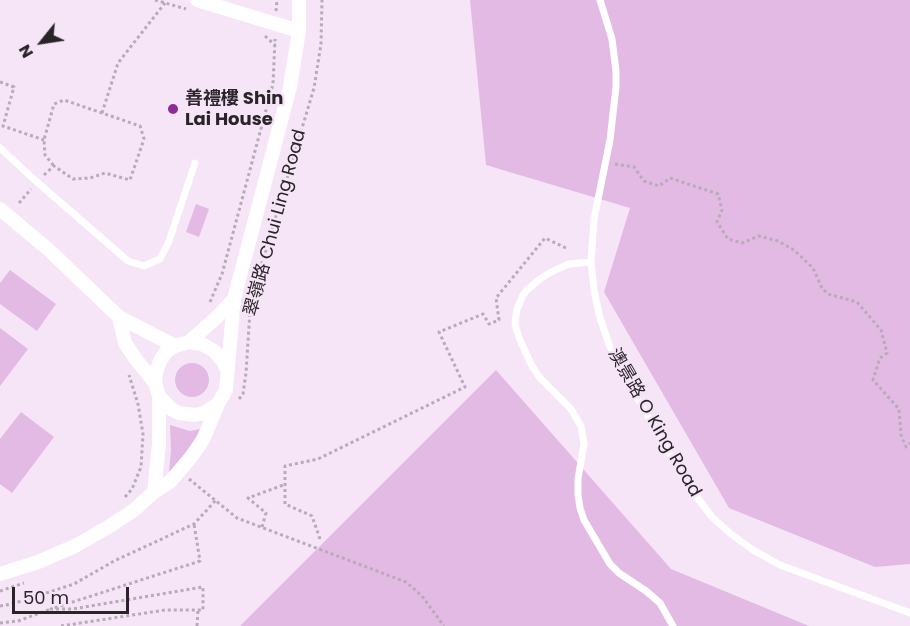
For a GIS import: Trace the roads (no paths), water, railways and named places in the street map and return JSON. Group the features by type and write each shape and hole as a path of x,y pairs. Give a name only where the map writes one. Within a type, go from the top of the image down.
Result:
{"street":[{"path":"197,0 299,32"},
{"name":"翠嶺路 Chui Ling Road","path":"1,572 38,562 75,546 110,526 171,481 203,440 226,390 234,299 290,87 299,32 299,0"},
{"path":"0,209 49,250 119,317 175,346 166,352 156,372 159,444 154,492"},
{"name":"翠嶺路 Chui Ling Road","path":"175,346 189,342 234,299"},
{"path":"119,317 125,344 171,409 187,415 195,415 204,413 218,404"},
{"path":"189,342 202,344 214,351 223,361 227,374"}],"lane":[{"name":"澳景路 O King Road","path":"600,0 612,39 616,71 614,114 594,219 591,262 600,318 618,364 690,490 712,517 731,534 780,565 910,613"},
{"path":"0,148 128,261 144,266 159,259 169,241 195,163"},
{"path":"591,262 569,264 551,272 528,289 517,309 515,323 517,334 540,378 571,409 581,426 584,444 578,479 578,495 584,520 610,564 660,603 673,626"}],"place":[{"name":"善禮樓 Shin Lai House","path":"173,109"}]}
